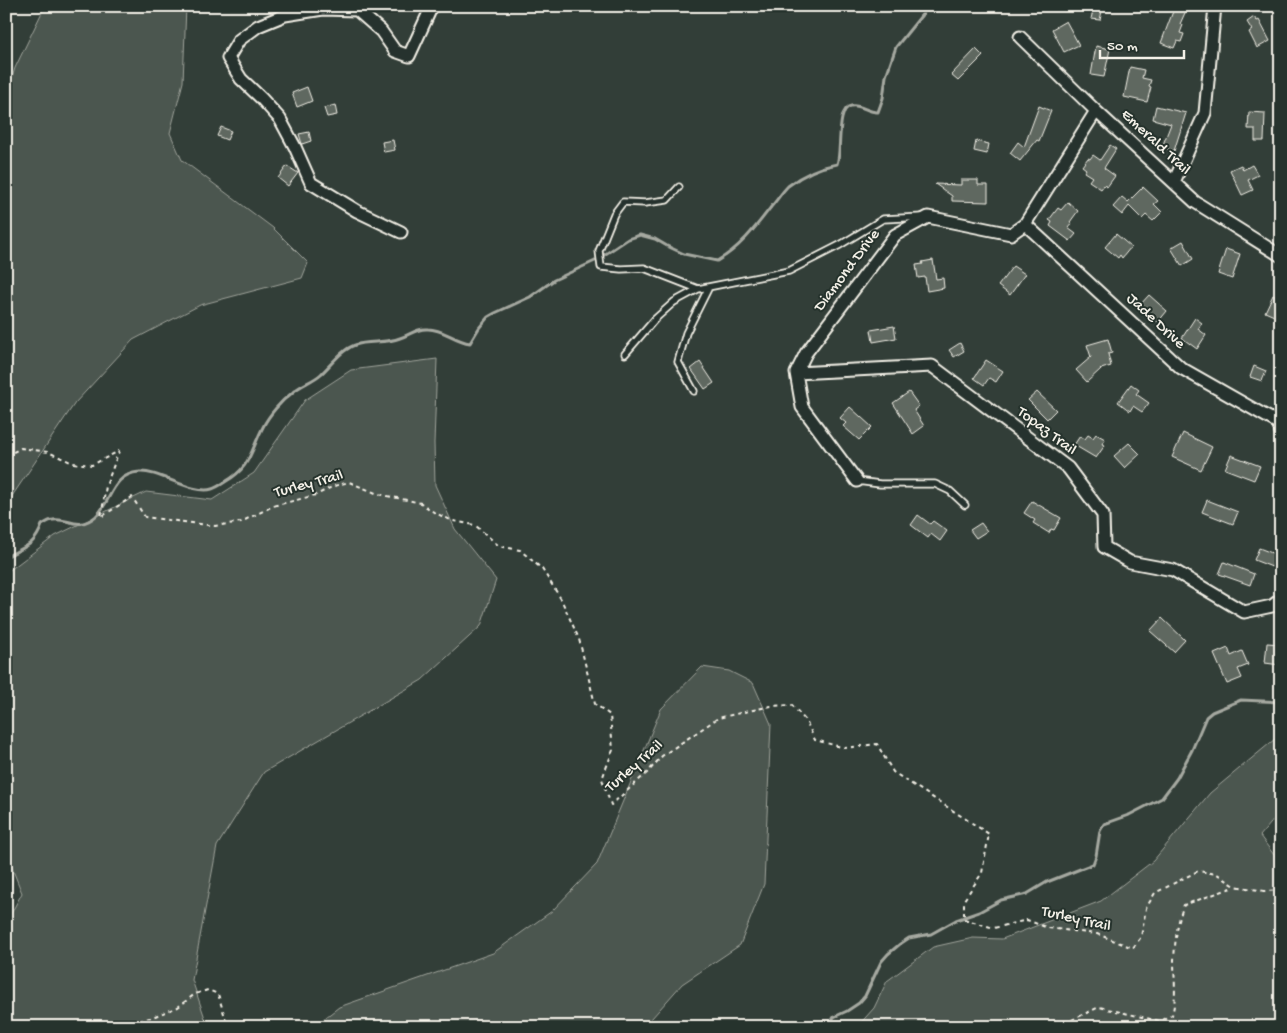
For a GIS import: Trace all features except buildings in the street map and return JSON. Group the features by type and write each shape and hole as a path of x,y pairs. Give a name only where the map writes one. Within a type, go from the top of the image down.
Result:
{"street":[{"path":"401,232 357,211 310,183 295,146 280,119 241,80 228,58 238,40 258,26 285,15 322,9 357,10 382,31 395,51 408,56 432,6"},
{"path":"1174,182 1206,113 1215,6"},
{"name":"Emerald Trail","path":"1020,37 1096,112 1195,202 1281,256"},
{"path":"928,217 1011,234 1025,224 1096,112"},
{"name":"Diamond Drive","path":"796,373 806,353 895,235 928,217"},
{"name":"Jade Drive","path":"1025,224 1181,368 1280,423"},
{"name":"Topaz Trail","path":"796,373 932,366 1068,468 1103,515 1104,547 1130,562 1173,570 1244,612 1272,606 1281,599"},
{"path":"796,373 802,407 857,481"}],"lane":[{"path":"679,187 667,200 645,203 623,202 614,214 599,251 601,267 621,269 644,268 698,289"},
{"path":"625,354 674,302 698,289 789,271 840,245 883,219 928,217"},
{"path":"694,391 678,362 686,333 709,287"},
{"path":"857,481 880,484 935,484 950,491 965,505"}],"path":[{"name":"Turley Trail","path":"6,456 21,448 48,452 73,463 92,465 119,452 106,486 101,517 132,497 145,517 215,526 241,522 273,506 316,496 334,486 349,482 378,494 421,503 435,513 452,521 475,525 499,546 520,550 542,569 561,599 579,639 595,704 610,715 613,750 602,779 612,805 648,772 662,756 718,718 772,706 792,705 806,721 815,740 844,748 877,744 893,772 989,834 982,873 964,900 964,919 994,928 1027,920 1048,928 1097,934 1133,948 1141,937 1146,908 1155,893 1198,871 1217,874 1235,886 1264,891 1281,890"},
{"path":"1057,1027 1099,1008 1159,1021 1172,1016 1175,1002 1174,957 1178,918 1184,905 1235,886"},
{"path":"116,1027 171,1010 195,994 208,990 218,994 228,1027"}],"shaded area":[{"path":"45,6 186,6 183,82 170,133 182,160 273,228 308,263 302,278 200,305 133,340 75,403 6,505 6,97 15,68"},
{"path":"437,359 434,443 435,485 455,529 496,580 481,626 422,680 264,772 217,846 192,980 208,1027 6,1027 6,923 22,893 6,853 6,573 55,536 146,492 212,500 254,473 305,400 351,370"},
{"path":"702,667 729,671 753,683 771,724 764,884 740,945 682,984 644,1027 313,1027 339,1007 493,953 552,911 597,864 661,709"},
{"path":"1281,734 1281,811 1260,836 1274,855 1281,857 1281,1027 857,1027 874,1008 887,981 933,947 973,938 1002,939 1101,901 1153,861 1210,793"}],"waterway":[{"path":"6,557 32,542 42,525 49,521 58,520 78,524 90,521 101,510 118,483 130,474 147,472 195,489 212,489 221,485 245,465 266,422 280,404 295,390 317,377 350,347 365,343 394,340 424,329 439,331 470,343 488,317 530,297 554,280 595,261 628,239 640,235 655,239 684,254 717,261 747,237 788,186 811,172 837,164 843,114 851,106 878,112 883,98 886,76 896,47 929,6"},
{"path":"828,1027 834,1017 859,1003 865,996 881,962 888,954 909,938 931,934 956,920 979,912 1001,900 1027,894 1047,882 1093,864 1100,831 1104,824 1129,815 1162,798 1177,778 1192,750 1206,717 1212,712 1241,700 1281,702"},
{"path":"6,856 11,878 10,890 6,901"}]}
